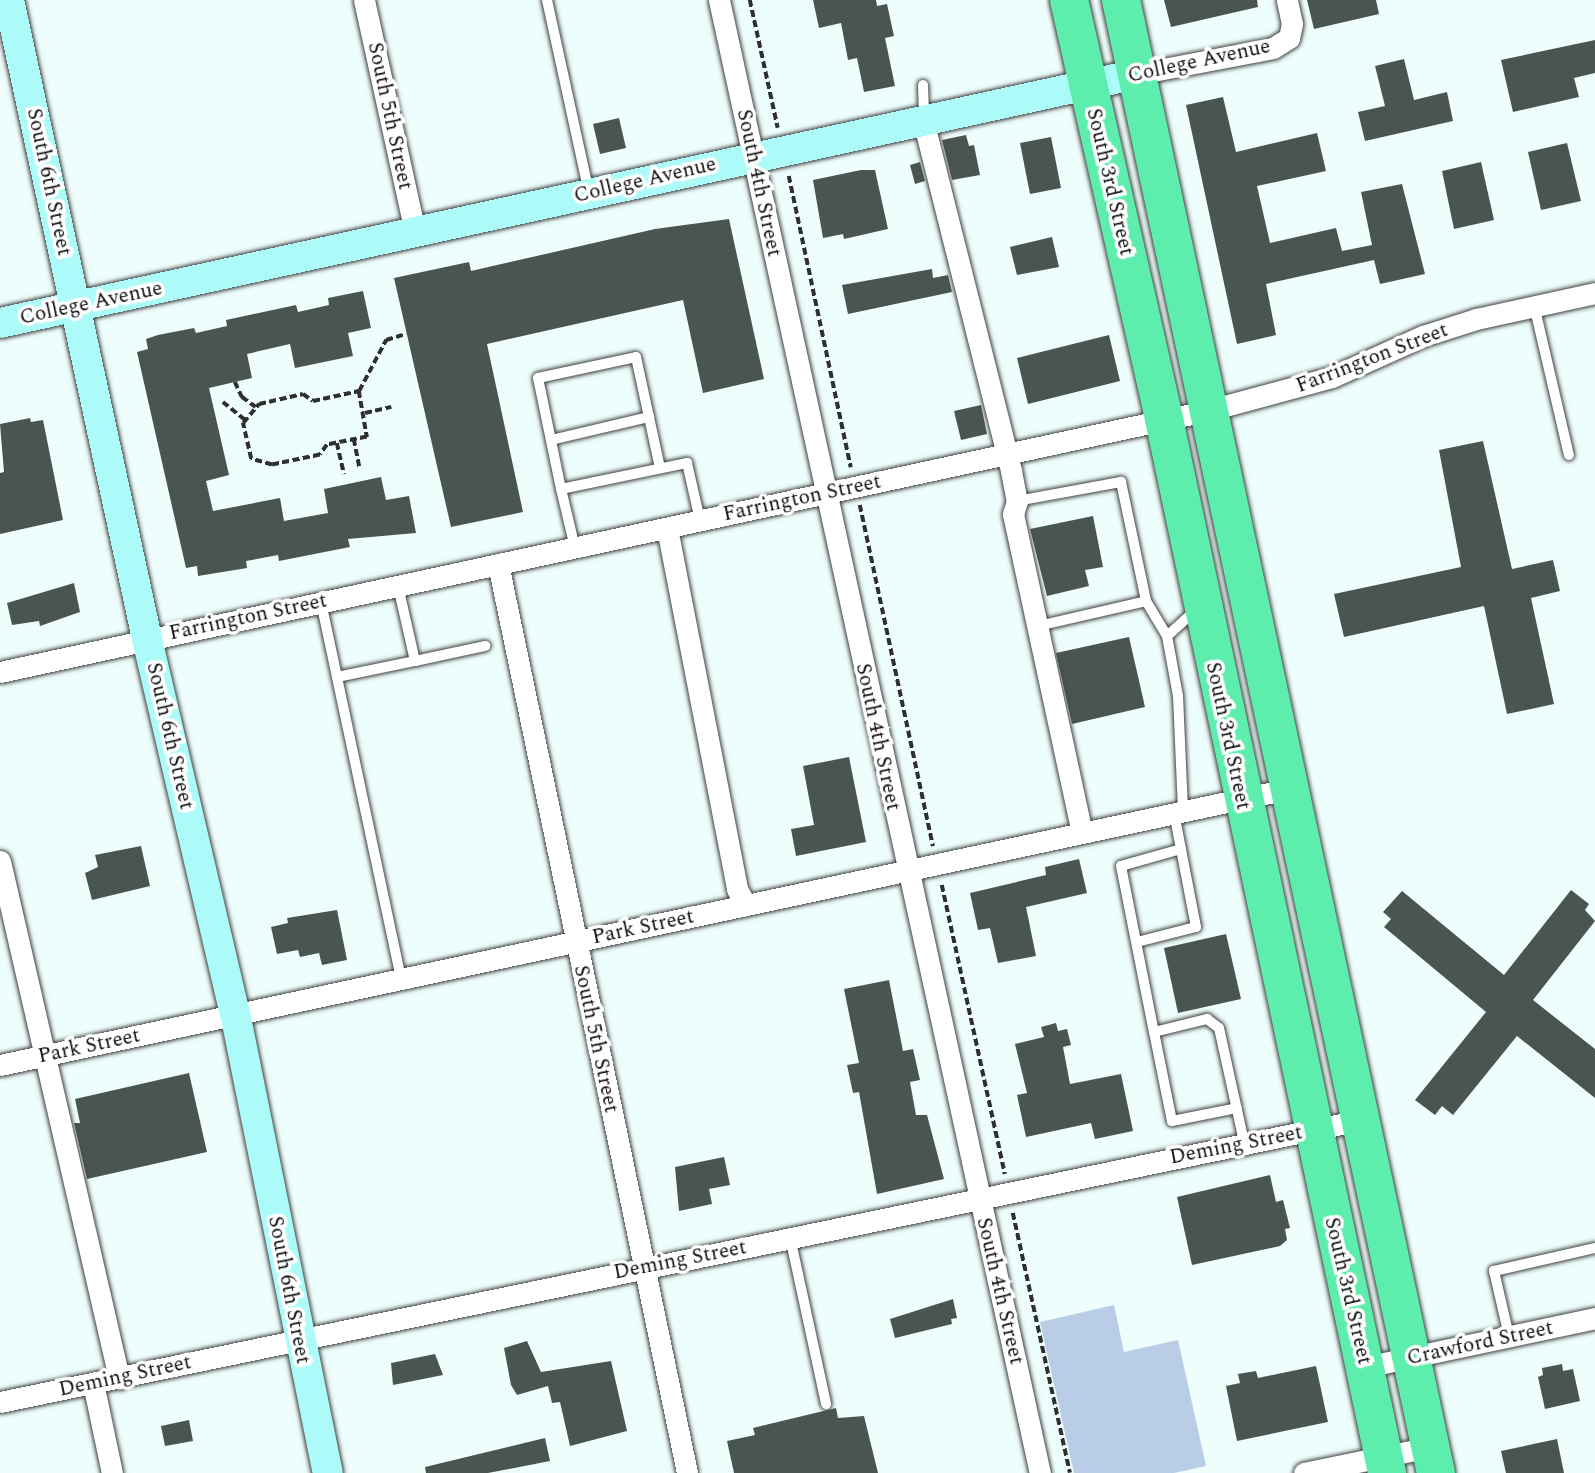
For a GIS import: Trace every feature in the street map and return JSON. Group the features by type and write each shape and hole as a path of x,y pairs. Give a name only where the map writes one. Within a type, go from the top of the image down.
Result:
{"highway":[{"name":"South 3rd Street","path":"1069,0 1164,419 1241,799 1385,1465"},
{"path":"1121,0 1210,410 1287,789 1433,1460"}],"street":[{"name":"South 6th Street","path":"9,0 147,639 235,1013 298,1339 328,1473"},
{"name":"South 5th Street","path":"364,0 415,232"},
{"name":"South 4th Street","path":"719,0 906,870 1040,1473"},
{"name":"College Avenue","path":"0,323 753,156 1137,74 1273,48 1289,37 1292,24 1287,0"},
{"path":"923,120 1007,454 1017,501 1013,514 1082,833"},
{"name":"Farrington Street","path":"0,671 1210,410 1332,377 1423,336 1534,305 1595,293"},
{"path":"667,528 737,889 746,905"},
{"name":"South 5th Street","path":"498,564 687,1473"},
{"name":"Park Street","path":"0,1065 1287,789"},
{"path":"0,861 119,1378"},
{"name":"Deming Street","path":"0,1402 1244,1142 1361,1120"},
{"name":"Crawford Street","path":"1365,1367 1595,1318"},
{"path":"93,1383 112,1473"},
{"path":"1304,1473 1433,1460"}],"lane":[{"path":"547,0 589,193"},
{"path":"923,85 923,120"},
{"path":"1534,305 1569,455"},
{"path":"575,548 538,378 636,357 660,468"},
{"path":"551,440 649,417"},
{"path":"561,489 687,463 699,520"},
{"path":"1017,501 1121,482 1146,601 1167,636 1178,696 1181,849 1196,927 1137,942"},
{"path":"398,586 415,661"},
{"path":"1038,626 1146,601"},
{"path":"321,602 401,978"},
{"path":"1167,636 1202,604"},
{"path":"337,677 485,646"},
{"path":"1181,849 1121,866 1172,1121 1237,1108"},
{"path":"1154,1032 1207,1020 1219,1028 1244,1142"},
{"path":"790,1237 826,1404"},
{"path":"1509,1336 1494,1271 1595,1248"}],"path":[{"path":"750,0 1070,1473"},
{"path":"223,402 245,420 251,459 272,465 320,455 327,445 367,437 365,413 359,391 386,340 405,334"},
{"path":"235,382 242,397 256,407"},
{"path":"245,420 256,407 303,394 313,401 359,391"},
{"path":"365,413 391,407"},
{"path":"354,439 360,469"},
{"path":"337,443 344,474"}],"shaded area":[{"path":"1114,1305 1124,1352 1178,1340 1206,1466 1174,1473 1074,1473 1040,1322"}],"building":[{"path":"813,0 876,0 877,6 887,4 894,36 885,38 895,86 864,92 857,58 848,60 841,23 819,28"},
{"path":"1164,0 1257,0 1258,7 1171,27"},
{"path":"1307,0 1376,0 1379,14 1314,29"},
{"path":"1595,40 1595,73 1574,78 1579,97 1513,112 1501,60"},
{"path":"1404,59 1414,100 1447,92 1453,121 1365,141 1358,112 1385,106 1375,66"},
{"path":"1223,97 1236,152 1317,133 1326,171 1257,186 1270,243 1336,228 1342,251 1372,245 1361,192 1402,184 1425,274 1380,284 1374,260 1266,284 1276,335 1237,344 1186,105"},
{"path":"619,118 626,148 600,154 593,124"},
{"path":"966,135 969,146 974,145 980,175 952,180 942,140"},
{"path":"1051,137 1061,188 1030,194 1020,143"},
{"path":"1567,143 1581,201 1541,210 1528,152"},
{"path":"920,162 925,181 915,184 910,165"},
{"path":"1481,162 1494,220 1454,229 1442,171"},
{"path":"861,170 875,170 888,229 844,239 843,234 823,238 813,180"},
{"path":"729,219 764,379 703,393 683,300 487,344 523,512 451,527 394,278 469,262 471,271 655,229"},
{"path":"1052,237 1059,267 1017,275 1010,247"},
{"path":"932,269 933,278 948,275 952,292 848,314 842,285"},
{"path":"363,291 371,328 348,333 353,356 295,368 290,344 247,354 252,378 209,388 229,475 206,481 213,511 280,498 284,521 328,513 324,489 381,477 386,500 409,496 416,533 348,539 350,547 279,561 278,555 246,561 247,568 198,576 197,566 186,568 137,352 148,349 146,339 158,335 194,328 196,333 227,326 226,320 296,305 298,312 329,305 328,298"},
{"path":"1109,335 1120,381 1028,404 1017,358"},
{"path":"981,405 987,434 961,440 954,411"},
{"path":"30,418 31,422 43,420 63,520 0,534 0,473 4,472 0,424"},
{"path":"1483,441 1512,569 1553,560 1560,591 1531,598 1554,704 1507,714 1484,606 1344,637 1334,594 1461,567 1439,450"},
{"path":"1093,516 1103,567 1085,570 1089,586 1047,596 1030,529"},
{"path":"74,583 80,612 40,626 39,621 12,625 7,603"},
{"path":"1129,637 1145,707 1072,724 1056,653"},
{"path":"849,757 866,842 796,856 791,829 814,825 803,766"},
{"path":"141,846 150,886 92,900 85,873 98,867 95,855"},
{"path":"1079,859 1087,893 1026,907 1036,956 998,963 990,928 978,930 970,893 1046,875 1045,867"},
{"path":"1571,890 1589,904 1585,910 1595,921 1533,1000 1595,1049 1595,1098 1517,1036 1453,1115 1442,1106 1435,1115 1415,1100 1486,1012 1384,927 1391,919 1383,912 1402,891 1504,975"},
{"path":"337,910 347,960 322,965 319,953 300,957 298,950 277,954 271,927 288,923 287,918"},
{"path":"1226,934 1241,999 1178,1013 1164,948"},
{"path":"889,980 903,1051 913,1049 920,1080 910,1082 916,1115 927,1115 944,1179 877,1194 859,1092 853,1093 847,1065 859,1063 844,989"},
{"path":"1056,1023 1058,1031 1067,1029 1071,1045 1063,1047 1070,1084 1121,1074 1133,1131 1095,1139 1091,1123 1026,1137 1017,1095 1027,1093 1015,1044 1044,1037 1041,1027"},
{"path":"189,1073 207,1152 87,1179 74,1123 80,1123 75,1099"},
{"path":"724,1157 730,1185 709,1189 712,1204 679,1211 675,1167"},
{"path":"1270,1175 1276,1202 1283,1200 1290,1228 1285,1229 1287,1240 1280,1246 1192,1265 1177,1197"},
{"path":"953,1299 957,1318 951,1319 952,1324 895,1338 890,1319"},
{"path":"527,1341 541,1372 611,1361 627,1431 570,1446 560,1402 552,1403 548,1386 517,1395 511,1385 504,1348"},
{"path":"435,1354 443,1375 393,1385 391,1363"},
{"path":"1562,1364 1563,1371 1573,1369 1580,1401 1545,1409 1538,1377 1543,1375 1542,1368"},
{"path":"1316,1366 1328,1422 1237,1441 1226,1386 1240,1383 1238,1374 1256,1371 1258,1378"},
{"path":"836,1408 838,1418 864,1416 878,1473 734,1473 727,1441 755,1435 753,1428"},
{"path":"189,1420 193,1441 165,1446 161,1426"},
{"path":"545,1438 550,1461 488,1473 426,1473 425,1467"},
{"path":"1557,1439 1564,1473 1506,1473 1501,1451"}]}
